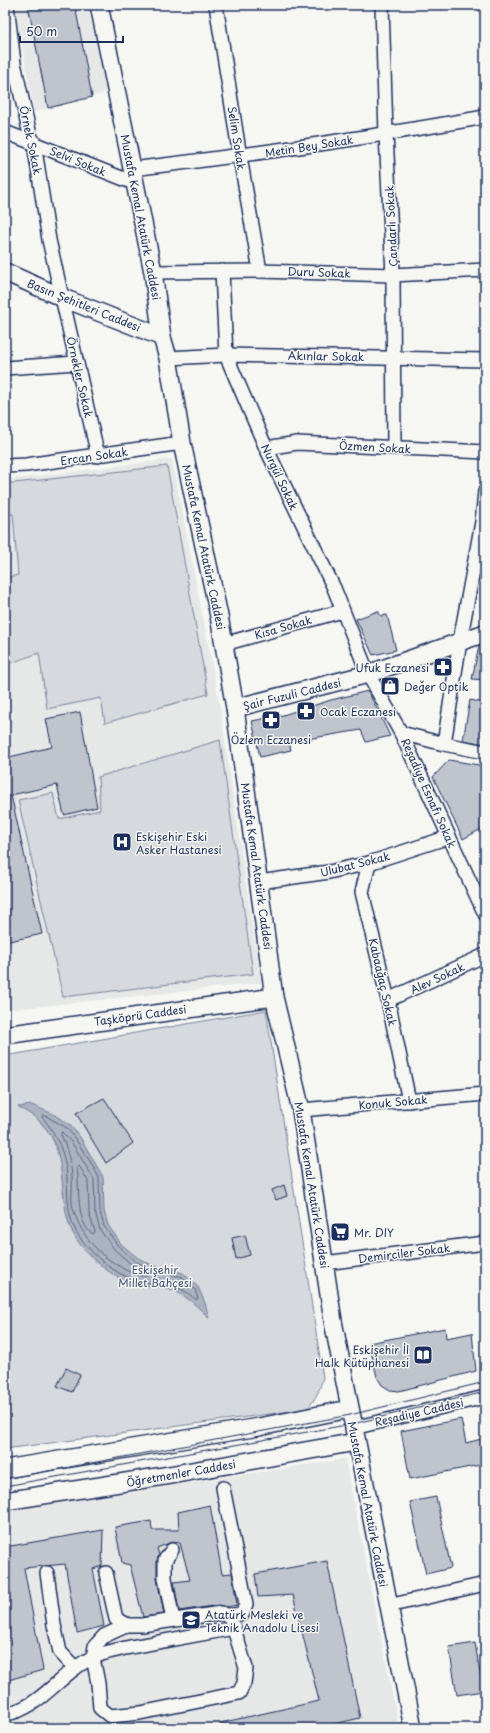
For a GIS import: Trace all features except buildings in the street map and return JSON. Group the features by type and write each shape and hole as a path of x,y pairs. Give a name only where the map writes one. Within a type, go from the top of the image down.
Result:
{"main road":[{"name":"Mustafa Kemal Atatürk Caddesi","path":"99,5 130,175 154,272 162,337 168,358 182,443 224,644 235,708 274,997 301,1110 324,1263 349,1409 413,1728"},
{"name":"Basın Şehitleri Caddesi","path":"5,272 63,298 162,337"},
{"name":"Şair Fuzuli Caddesi","path":"235,708 368,674 460,640 485,633"},
{"name":"Taşköprü Caddesi","path":"5,1036 274,997"},
{"path":"5,1469 259,1427 349,1409"},
{"name":"Öğretmenler Caddesi","path":"5,1500 164,1476 354,1435"}],"street":[{"name":"Örnek Sokak","path":"7,5 10,62 30,135 34,143 49,240 63,298"},
{"name":"Selim Sokak","path":"216,5 260,271"},
{"name":"Çandarlı Sokak","path":"382,5 386,134 394,275 394,448"},
{"name":"Metin Bey Sokak","path":"130,175 485,117"},
{"name":"Selvi Sokak","path":"5,132 130,175"},
{"name":"Duru Sokak","path":"154,272 260,271 394,275 485,270"},
{"name":"Nurgül Sokak","path":"222,271 226,355 266,448 334,588 368,674"},
{"name":"Örnekler Sokak","path":"63,298 76,363 98,456"},
{"name":"Akınlar Sokak","path":"168,358 226,355 393,357 485,360"},
{"path":"5,368 76,363"},
{"name":"Ercan Sokak","path":"5,466 26,465 98,456 182,443"},
{"name":"Özmen Sokak","path":"266,448 297,443 485,452"},
{"path":"444,744 460,640 482,522 485,491"},
{"name":"Kısa Sokak","path":"224,644 342,611"},
{"name":"Reşadiye Esnafı Sokak","path":"368,674 401,733 449,837 478,887 485,914"},
{"path":"401,733 444,744 485,752"},
{"name":"Ulubat Sokak","path":"259,882 329,872 369,863 449,837"},
{"name":"Kabaağaç Sokak","path":"369,863 362,892 388,1000 409,1101"},
{"name":"Alev Sokak","path":"388,1000 485,955"},
{"name":"Konuk Sokak","path":"301,1110 485,1094"},
{"name":"Demirciler Sokak","path":"324,1263 485,1243"},
{"name":"Reşadiye Caddesi","path":"354,1435 485,1397"},
{"path":"5,1714 16,1713 47,1694 75,1668 93,1658 113,1651 153,1644 232,1622 243,1613 246,1604 223,1488"},
{"path":"172,1550 165,1560 165,1578 173,1620"},
{"path":"47,1573 54,1625 60,1652 75,1668"},
{"path":"106,1573 116,1619 128,1625"},
{"path":"388,1606 485,1584"},
{"path":"221,1613 232,1622 246,1668 244,1684 239,1693 140,1713 110,1716 100,1708 98,1683 93,1658 95,1646 104,1636 128,1625 150,1624 173,1620 221,1613"},
{"path":"150,1624 153,1644"}],"shaded area":[{"path":"15,5 88,5 107,92 34,112"},
{"name":"Eskişehir Eski Asker Hastanesi","path":"172,459 219,700 261,983 5,1010 5,480"},
{"name":"Atatürk Mesleki ve Teknik Anadolu Lisesi","path":"345,1459 399,1728 5,1728 5,1511"}],"green space":[{"path":"167,466 208,694 105,723 101,698 47,709 39,653 5,665 5,578 18,575 13,514 5,515 5,484"},
{"path":"220,740 253,974 63,997 18,800 53,793 59,819 100,810 98,777"},
{"name":"Eskişehir Millet Bahçesi","path":"266,1010 323,1377 315,1398 307,1409 5,1449 5,1056"}],"water":[{"path":"32,1105 53,1114 70,1125 80,1137 103,1177 104,1211 108,1225 121,1244 138,1258 152,1265 183,1273 198,1287 205,1303 209,1318 188,1299 173,1290 137,1285 120,1279 95,1261 82,1247 70,1226 66,1211 57,1150 51,1136 39,1121 18,1107"}],"tram line":[{"path":"5,1479 350,1415 485,1382"},
{"path":"5,1486 352,1424 485,1392"}],"place":[{"name":"Ufuk Eczanesi","path":"443,667"},
{"name":"Değer Optik","path":"390,686"},
{"name":"Ocak Eczanesi","path":"306,711"},
{"name":"Özlem Eczanesi","path":"271,720"},
{"name":"Eskişehir Eski Asker Hastanesi","path":"122,842"},
{"name":"Mr. DIY","path":"340,1232"},
{"name":"Eskişehir İl Halk Kütüphanesi","path":"423,1355"},
{"name":"Atatürk Mesleki ve Teknik Anadolu Lisesi","path":"191,1620"}]}
